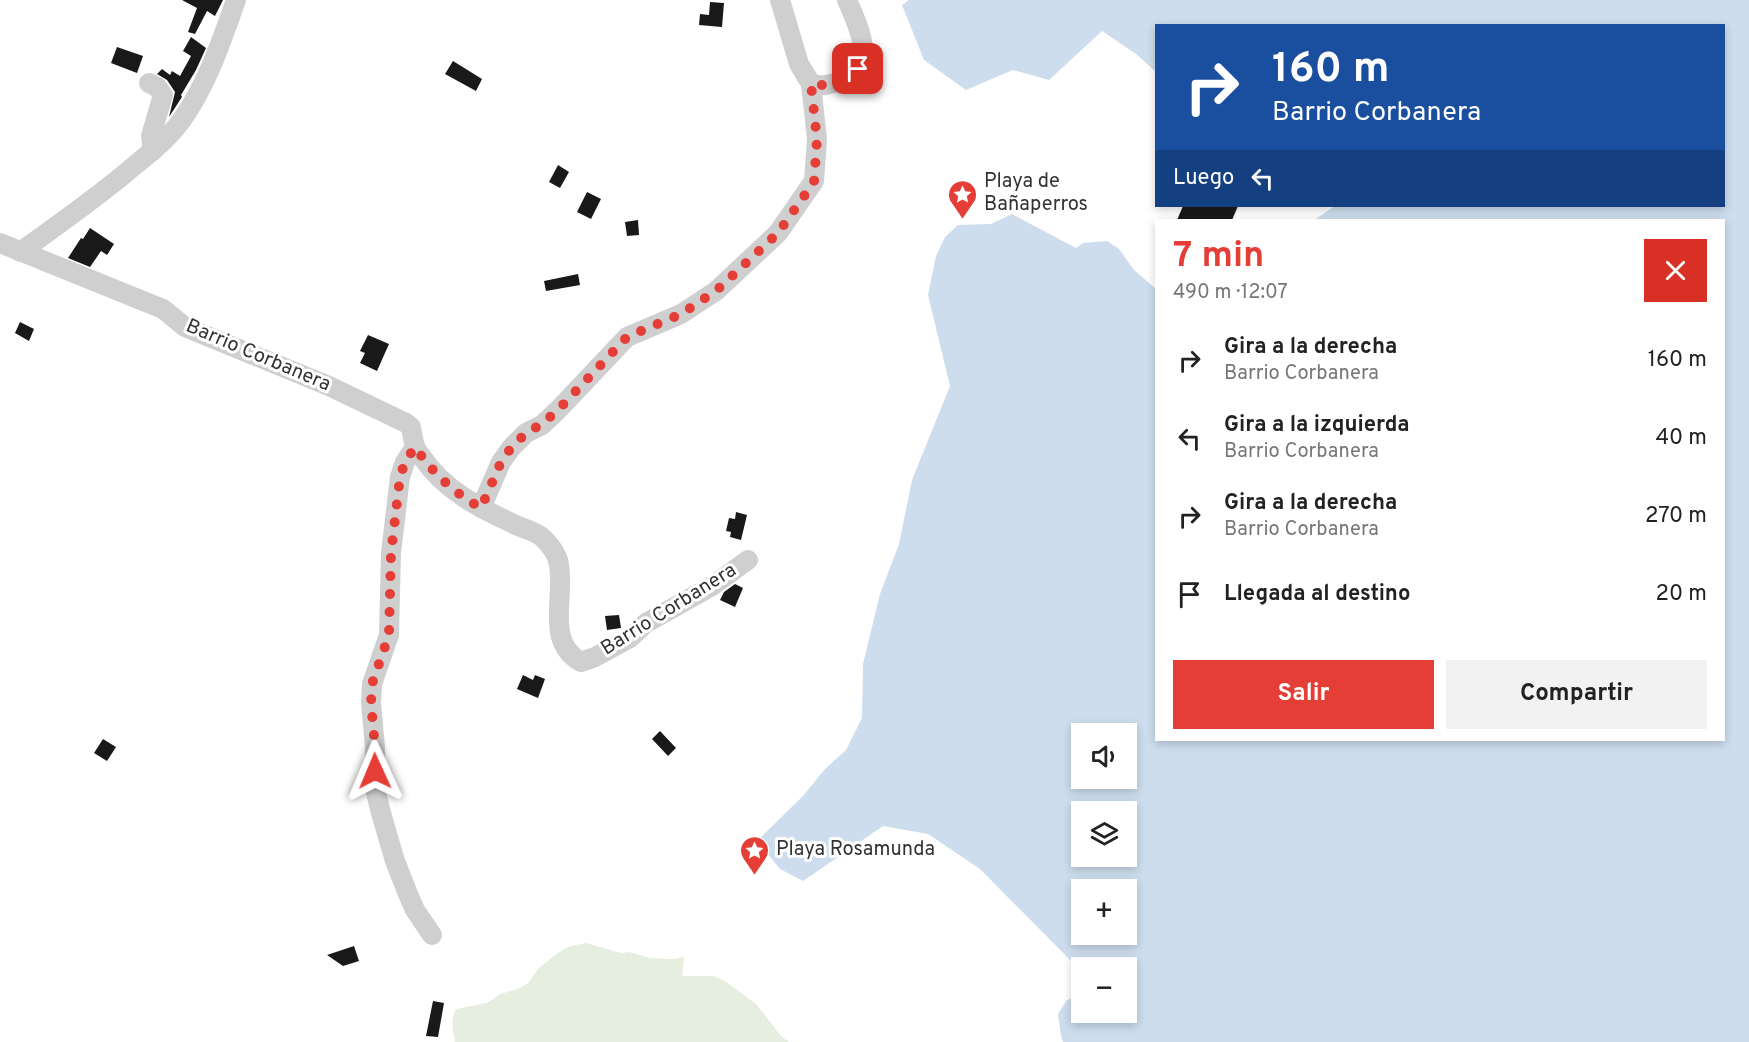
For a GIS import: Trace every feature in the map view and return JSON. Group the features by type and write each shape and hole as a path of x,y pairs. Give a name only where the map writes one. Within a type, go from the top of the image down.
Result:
{"street":[{"path":"20,252 95,198 171,134 182,120 214,62 236,0"},
{"path":"481,508 501,462 526,433 542,424 558,410 627,337 681,314 716,291 778,233 814,182 817,140 811,84 799,64 780,0"},
{"path":"811,84 820,86 834,83 847,78 858,69 863,43 847,0"},
{"path":"149,83 157,87 163,95 150,136 153,151"},
{"name":"Barrio Corbanera","path":"0,243 163,309 185,327 329,386 406,423 411,427 415,447 441,480 466,500 541,535 553,549 559,564 559,634 572,657 581,662 630,638 646,624 712,586 748,560"},
{"path":"415,447 405,462 400,477 391,553 389,635 372,684 371,703 375,747 375,789 381,813 395,861 408,894 415,910 432,935"}],"shaded area":[{"path":"586,943 650,958 683,957 682,976 714,976 725,981 756,1004 781,1036 789,1042 455,1042 453,1021 456,1009 487,1003 500,994 518,989 528,983 539,968 559,952 570,946"}],"water":[{"path":"909,0 1749,0 1749,1042 1063,1042 1058,1014 1067,1000 1071,999 1071,1023 1137,1023 1137,957 1071,957 1071,961 980,869 928,834 883,826 803,881 780,869 757,841 846,750 862,718 863,664 880,594 899,544 912,480 950,386 928,295 936,256 945,237 958,225 991,224 1012,214 1076,248 1083,243 1107,241 1119,249 1134,270 1155,288 1155,741 1725,741 1725,219 1316,219 1334,207 1725,207 1725,24 1155,24 1155,71 1136,54 1102,31 1049,80 1013,70 966,90 924,60 902,5"}],"building":[{"path":"182,0 223,0 215,16 207,11 195,34 188,32 197,8"},
{"path":"710,2 724,3 722,27 699,25 700,14 709,15"},
{"path":"191,37 206,48 182,97 169,117 175,92 167,80 157,74 162,69 170,75 172,71 180,76 191,56 183,51"},
{"path":"117,47 143,56 137,73 111,63"},
{"path":"453,61 482,79 476,91 445,74"},
{"path":"558,165 569,172 560,188 549,182"},
{"path":"587,192 601,199 591,219 577,212"},
{"path":"1183,207 1238,207 1232,219 1177,219"},
{"path":"638,220 639,235 627,236 625,222"},
{"path":"90,228 114,244 107,255 101,251 90,267 68,258"},
{"path":"578,274 580,285 546,291 544,281"},
{"path":"20,322 34,329 29,341 15,333"},
{"path":"368,335 389,344 377,371 360,363 365,353 360,351"},
{"path":"736,512 747,515 741,540 730,537 731,532 726,531 729,518 735,519"},
{"path":"735,584 743,588 735,607 720,600 724,592"},
{"path":"619,615 621,628 607,630 605,616"},
{"path":"523,675 533,680 535,675 545,679 538,698 517,689"},
{"path":"660,731 676,748 668,756 652,739"},
{"path":"103,739 116,747 107,761 94,753"},
{"path":"354,946 359,961 343,966 327,955"},
{"path":"433,1001 444,1003 438,1037 426,1036"}],"place":[{"name":"Playa de Bañaperros","path":"963,220"},
{"name":"Playa Rosamunda","path":"755,876"}],"route":[{"path":"375,771 372,684 389,635 391,553 400,477 405,462 415,447 441,480 466,500 481,508 501,462 511,448 526,433 542,424 558,410 627,337 681,314 716,291 778,233 814,182 817,140 811,84 820,86 834,83 847,78 858,69"}]}
